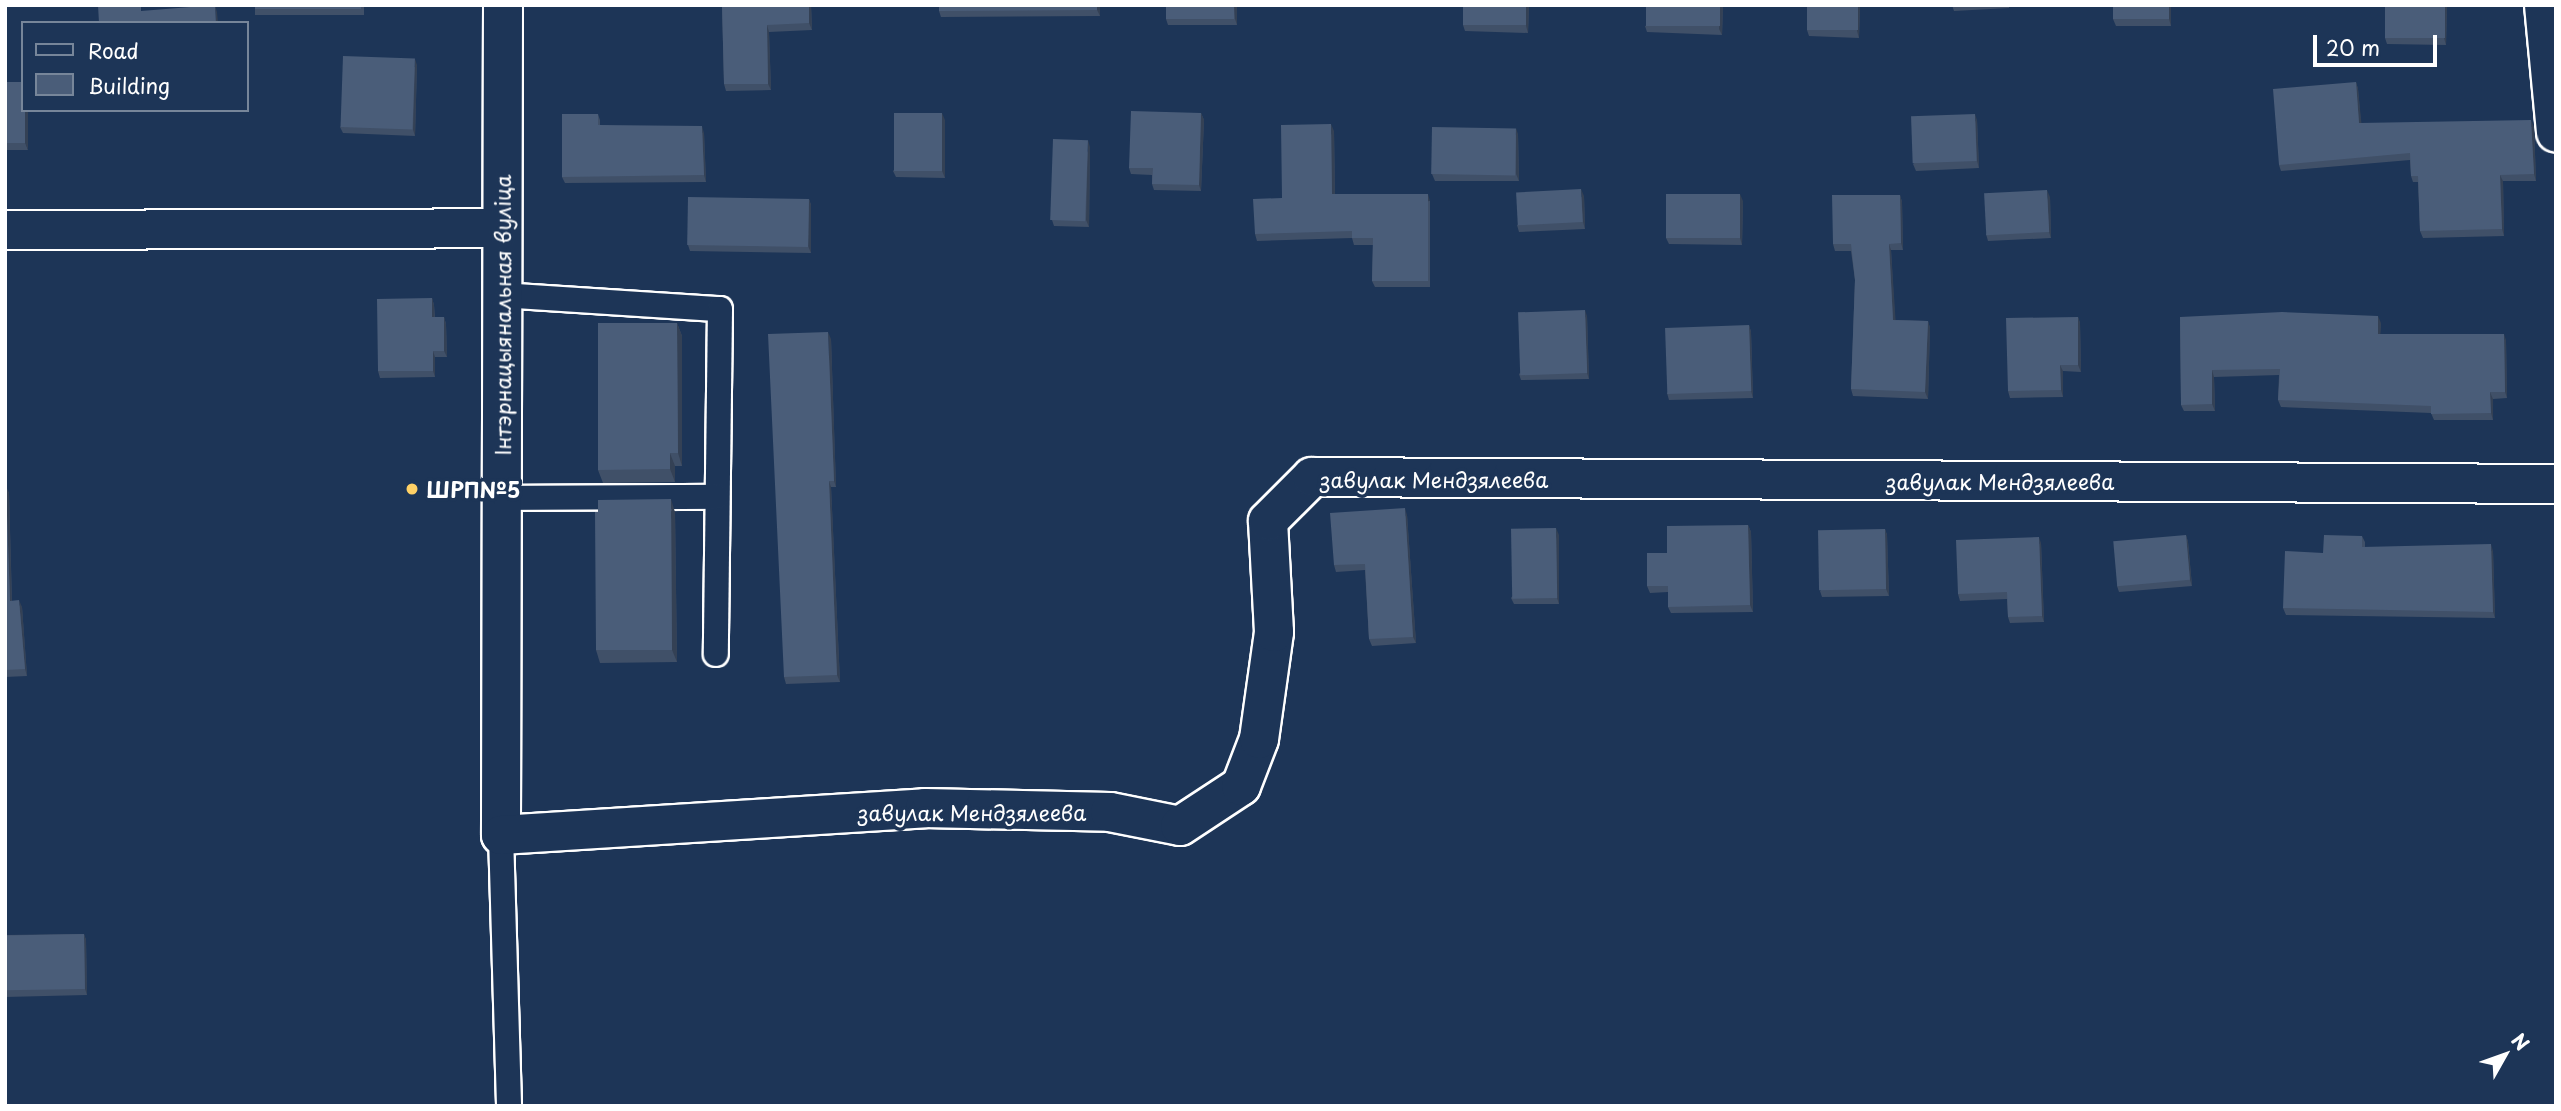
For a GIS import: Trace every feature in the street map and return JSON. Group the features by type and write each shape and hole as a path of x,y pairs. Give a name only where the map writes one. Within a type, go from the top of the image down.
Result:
{"street":[{"name":"Інтэрнацыянальная вуліца","path":"501,835 503,5"},
{"path":"2544,5 2556,132"},
{"path":"5,230 502,228"},
{"name":"завулак Мендзялеева","path":"501,835 925,808 1110,812 1180,826 1241,786 1259,739 1274,632 1268,521 1312,477 2556,484"}],"lane":[{"path":"501,295 720,309 716,654"},
{"path":"502,498 717,497"},
{"path":"501,835 509,1106"}],"building":[{"path":"98,5 141,5 141,11 215,5 216,21 99,21"},
{"path":"255,5 361,5 361,9 255,9"},
{"path":"722,5 809,5 809,23 767,25 768,84 724,84"},
{"path":"939,5 1097,5 1097,10 939,11"},
{"path":"1166,5 1234,5 1234,19 1166,19"},
{"path":"1463,5 1526,5 1526,25 1463,25"},
{"path":"1646,5 1720,5 1720,26 1646,26"},
{"path":"1807,5 1858,5 1858,30 1807,30"},
{"path":"2113,5 2169,5 2169,19 2113,19"},
{"path":"2385,5 2445,5 2445,38 2385,38"},
{"path":"343,56 415,59 412,129 341,127"},
{"path":"5,82 21,82 25,143 5,143"},
{"path":"2356,82 2359,123 2531,120 2534,174 2500,175 2502,229 2420,231 2418,176 2411,176 2410,153 2279,165 2273,89"},
{"path":"1131,111 1201,113 1199,185 1152,184 1153,168 1129,168"},
{"path":"894,113 942,113 942,171 894,171"},
{"path":"562,114 598,114 598,125 702,126 704,175 562,177"},
{"path":"1975,114 1977,161 1913,163 1911,116"},
{"path":"1331,124 1332,194 1428,194 1428,281 1372,281 1373,238 1352,238 1352,231 1255,234 1253,199 1282,198 1281,125"},
{"path":"1432,127 1516,128 1515,175 1431,174"},
{"path":"1053,139 1088,140 1085,221 1050,220"},
{"path":"1581,189 1583,222 1518,225 1516,192"},
{"path":"2047,190 2049,232 1986,235 1984,193"},
{"path":"1666,194 1740,194 1740,238 1666,238"},
{"path":"1832,195 1900,195 1901,243 1889,244 1893,320 1928,321 1925,392 1851,389 1855,280 1851,244 1833,244"},
{"path":"688,197 809,199 808,247 687,245"},
{"path":"432,298 432,317 444,317 444,351 433,351 433,371 378,371 377,299"},
{"path":"1585,310 1587,373 1520,375 1518,312"},
{"path":"2282,312 2378,316 2378,334 2504,334 2505,392 2490,392 2491,413 2431,414 2431,406 2278,400 2280,369 2212,370 2212,404 2181,405 2180,317"},
{"path":"2078,317 2078,365 2060,365 2061,390 2008,391 2006,318"},
{"path":"598,323 677,323 678,453 670,453 670,469 598,470"},
{"path":"1749,325 1751,391 1667,394 1665,328"},
{"path":"828,332 834,481 829,481 837,675 784,677 768,334"},
{"path":"5,486 10,601 19,600 25,669 5,670"},
{"path":"671,499 672,650 596,650 595,512 598,512 598,500"},
{"path":"1405,508 1413,637 1369,639 1365,564 1334,565 1330,513"},
{"path":"1748,525 1750,605 1668,607 1668,586 1647,586 1647,553 1667,553 1667,526"},
{"path":"1556,528 1557,598 1512,599 1511,529"},
{"path":"1885,529 1886,589 1819,590 1818,530"},
{"path":"2186,535 2190,580 2117,586 2113,541"},
{"path":"2324,535 2362,536 2362,547 2491,544 2493,612 2283,608 2285,551 2323,553"},
{"path":"2039,537 2042,616 2008,617 2007,592 1958,594 1956,540"},
{"path":"84,934 85,989 6,990 5,935"}],"place":[{"name":"ШРП№5","path":"412,489"}]}
